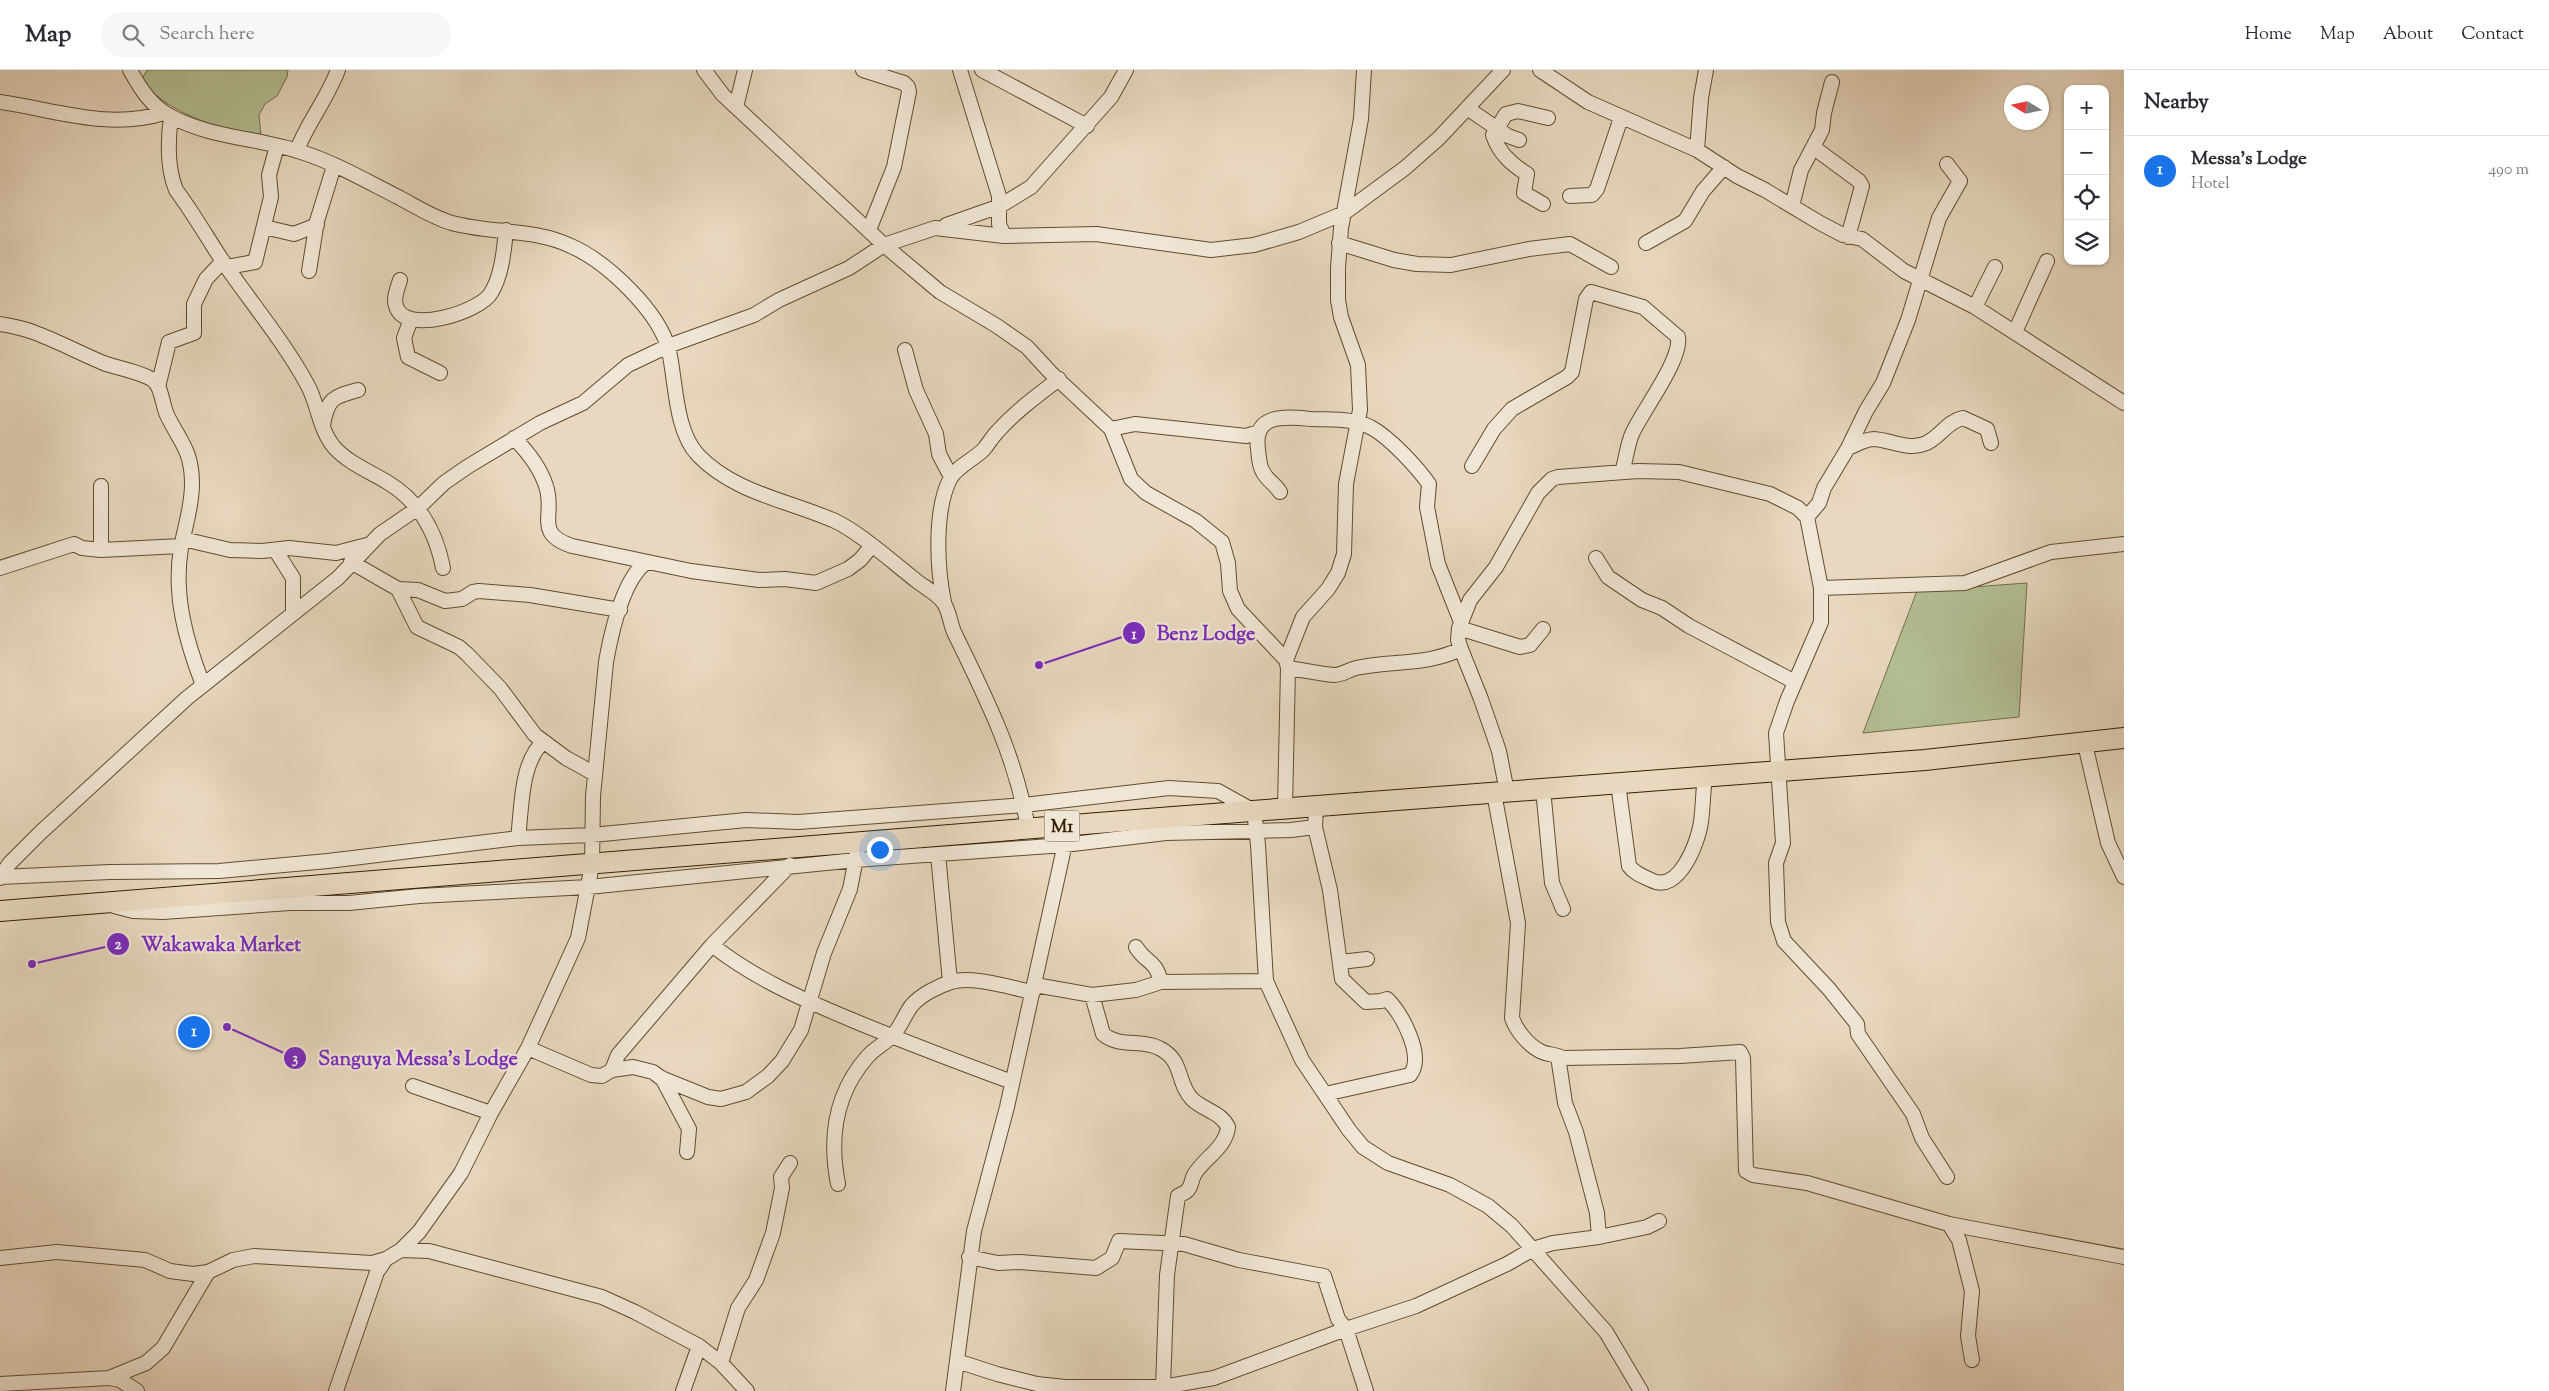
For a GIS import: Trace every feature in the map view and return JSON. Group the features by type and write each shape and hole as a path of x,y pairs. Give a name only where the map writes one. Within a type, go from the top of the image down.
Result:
{"highway":[{"name":"M1","path":"0,911 804,847 857,851 1028,828 1255,821 1285,808 1500,793 1543,788 1988,754 2086,744 2124,738"}],"street":[{"path":"297,150 304,132 328,94 338,70"},
{"path":"704,70 736,107 884,246 940,292 998,326 1027,347 1050,372 1111,429 1131,479 1146,494 1196,521 1222,542 1228,563 1230,591 1238,610 1287,664 1336,675 1355,668 1424,662 1444,657 1460,649"},
{"path":"736,107 745,70"},
{"path":"863,70 904,83 908,87 909,92 894,167 869,230"},
{"path":"960,70 1000,206 999,224 1004,236"},
{"path":"982,70 1086,126"},
{"path":"0,878 9,864 40,833 203,684 338,578 367,544 418,508 459,472 540,423 583,403 628,365 668,346 754,315 779,300 849,268 884,246 935,228 962,221 1000,206 1031,187 1111,97 1126,70"},
{"path":"1285,808 1287,664 1303,617 1328,589 1338,573 1344,554 1346,484 1359,422 1358,365 1341,317 1338,300 1339,243 1360,119 1364,70"},
{"path":"935,228 1004,236 1096,234 1187,248 1216,250 1245,247 1277,239 1324,224 1344,213 1415,160 1504,70"},
{"path":"1540,70 1588,102 1697,150 1792,206 1848,236 1862,239 1918,280 1975,307 2124,403"},
{"path":"1697,150 1701,98 1706,70"},
{"path":"136,73 141,92 167,115 201,128 297,150 448,222 506,230 570,245 594,259 625,284 642,304 668,346 680,415 691,446 699,456 717,471 753,490 840,524 944,602"},
{"path":"1792,206 1801,170 1822,130 1824,112 1832,82"},
{"path":"0,102 73,117 111,121 167,115"},
{"path":"1467,108 1519,140"},
{"path":"1543,204 1524,193 1527,174 1513,165 1497,146 1493,135 1506,114 1518,111 1548,118"},
{"path":"167,115 172,180 225,264 269,322 308,385 323,426 334,447 358,467 387,482 418,508 431,526 442,568"},
{"path":"1570,196 1592,195 1597,189 1621,118"},
{"path":"203,684 187,643 183,624 179,566 182,543 190,512 192,483 190,457 184,442 166,414 158,387 166,346 171,340 194,333 194,304 206,279 225,264 255,262 271,197 270,165 277,146"},
{"path":"1813,148 1860,181 1862,186 1848,236"},
{"path":"1807,517 1819,504 1824,488 1848,448 1892,364 1908,320 1918,280 1939,218 1960,181 1947,164"},
{"path":"310,271 317,225 334,166"},
{"path":"1646,243 1685,221 1703,191 1724,167"},
{"path":"264,227 294,234 317,225"},
{"path":"400,280 396,294 396,306 402,315 411,320 425,320 447,316 466,310 486,299 498,276 506,230"},
{"path":"1339,243 1394,260 1418,264 1443,265 1570,244 1611,267"},
{"path":"2015,332 2046,261"},
{"path":"1975,307 1995,267"},
{"path":"1472,466 1494,430 1512,410 1572,372 1586,299 1591,292 1643,307 1678,337 1679,343 1674,357 1632,434 1622,472"},
{"path":"411,320 404,338 408,357 440,373"},
{"path":"0,324 31,331 88,357 148,377 158,387"},
{"path":"905,350 916,390 936,434 939,454 951,477"},
{"path":"1028,828 1024,805 1004,738 988,700 976,680 964,648 953,630 944,602 941,586 939,536 942,502 951,477 984,450 998,431 1024,406 1059,379"},
{"path":"323,426 329,402 336,396 358,390"},
{"path":"1111,429 1135,424 1246,436 1259,432 1266,423 1277,418 1359,422 1383,436 1429,484 1427,507 1438,564 1460,625"},
{"path":"1848,448 1875,439 1905,446 1923,445 1931,442 1954,422 1963,418 1988,429 1991,443"},
{"path":"1259,432 1263,473 1274,483 1280,492"},
{"path":"514,438 540,470 547,488 549,500 548,528 550,535 572,546 645,563 760,580 775,578 816,583 848,569 860,560 871,547"},
{"path":"1947,1177 1922,1138 1913,1114 1858,1034 1857,1024 1806,963 1789,946 1781,934 1778,922 1776,864 1783,843 1780,770 1776,733 1795,682 1821,622 1821,588 1807,517 1783,500 1759,490 1679,472 1657,470 1552,479 1538,494 1496,567 1470,600 1460,625 1458,640 1499,751 1500,793 1518,923 1512,1018 1516,1029 1541,1051 1556,1053 1563,1058 1680,1056 1740,1052 1743,1058 1746,1108 1746,1171 1753,1175 1807,1183 1949,1224 2124,1257"},
{"path":"101,550 102,486"},
{"path":"0,568 74,544 82,548 101,550 182,543 230,550 276,551 289,548 336,552 367,544"},
{"path":"1821,588 1965,583 2050,552 2124,544"},
{"path":"276,551 293,578 293,612"},
{"path":"1596,558 1608,577 1642,600 1662,608 1688,626 1795,682"},
{"path":"351,562 398,589 418,590 445,601 462,599 472,592 480,591 530,595 620,610"},
{"path":"0,1258 57,1252 145,1260 170,1271 193,1274 208,1272 233,1260 254,1256 372,1263 386,1259 401,1250 419,1232 457,1179 491,1113 528,1048 578,938 592,865 595,774 602,687 610,643 620,610 633,578 645,563"},
{"path":"398,589 417,627 459,647 468,654 500,688 528,727 544,742 566,758 595,774"},
{"path":"1460,625 1520,647 1530,644 1543,629"},
{"path":"518,838 528,771 536,749 544,742"},
{"path":"2086,744 2108,843 2124,877"},
{"path":"1618,783 1629,866 1632,871 1657,884 1664,884 1674,877 1685,865 1693,848 1701,824 1705,776"},
{"path":"0,878 110,872 219,871 336,860 518,838 592,835 746,820 798,822 1024,805 1170,788 1218,791 1255,821 1266,981 1302,1060 1349,1130 1363,1147 1388,1163 1450,1185 1488,1206 1512,1226 1606,1332 1641,1391"},
{"path":"1543,788 1552,883 1563,909"},
{"path":"1316,806 1315,827 1330,890 1342,979 1366,1002 1381,1001 1387,998 1404,1019 1416,1058 1415,1069 1410,1075 1383,1083 1325,1094"},
{"path":"96,902 133,911 163,912 290,903 349,903 419,896 588,887 789,867 857,851 938,854 1064,845 1255,821 1315,827"},
{"path":"953,1391 969,1257 981,1197 1012,1082 1034,989 1068,826"},
{"path":"612,1070 618,1055 712,945 789,867 804,847"},
{"path":"528,1048 591,1075 602,1076 612,1070 633,1067 653,1072 661,1078 721,1099 746,1092 768,1076 782,1061 801,1030 811,1003 824,953 850,889 857,851"},
{"path":"938,854 950,982"},
{"path":"712,945 753,975 811,1003 1012,1082"},
{"path":"1136,947 1140,954 1158,968 1161,982"},
{"path":"1340,962 1367,959"},
{"path":"838,1184 833,1157 833,1134 844,1090 869,1055 892,1036 911,1006 922,996 950,982 964,979 1092,995 1136,990 1161,982 1266,981"},
{"path":"1092,995 1103,1034 1112,1040 1157,1047 1165,1052 1176,1062 1191,1098 1220,1117 1228,1127 1227,1134 1221,1143 1193,1176 1192,1185 1186,1192 1178,1196 1163,1346 1163,1387"},
{"path":"1563,1058 1560,1062 1565,1103 1576,1132 1597,1213 1600,1237"},
{"path":"661,1078 689,1129 687,1152"},
{"path":"412,1086 491,1113"},
{"path":"721,1363 738,1308 756,1280 773,1233 782,1188 781,1177 790,1163"},
{"path":"957,1361 1038,1384 1065,1387 1163,1387 1214,1378 1346,1329 1416,1306 1507,1264 1533,1249 1553,1243 1600,1237 1647,1227 1659,1221"},
{"path":"1949,1224 1959,1240 1972,1292 1968,1336 1972,1360"},
{"path":"969,1257 998,1263 1020,1262 1096,1268 1112,1258 1118,1241 1172,1242 1238,1260 1324,1276 1338,1318 1346,1329 1366,1391"},
{"path":"401,1250 429,1251 602,1297 699,1346 721,1363 747,1391"},
{"path":"336,1391 371,1286 377,1272 386,1259"},
{"path":"109,1378 156,1357 208,1272"},
{"path":"683,1391 699,1346"},
{"path":"7,1386 109,1378 120,1380 137,1391"}],"green space":[{"path":"147,70 288,70 287,77 277,96 265,104 259,115 261,136 211,124 168,104 140,82"},
{"path":"2027,583 2019,717 1863,733 1917,591"}],"place":[{"name":"Benz Lodge","path":"1039,665"},
{"name":"Wakawaka Market","path":"32,964"},
{"name":"Sanguya Messa's Lodge","path":"227,1027"},
{"name":"Messa's Lodge","path":"194,1032"}]}
